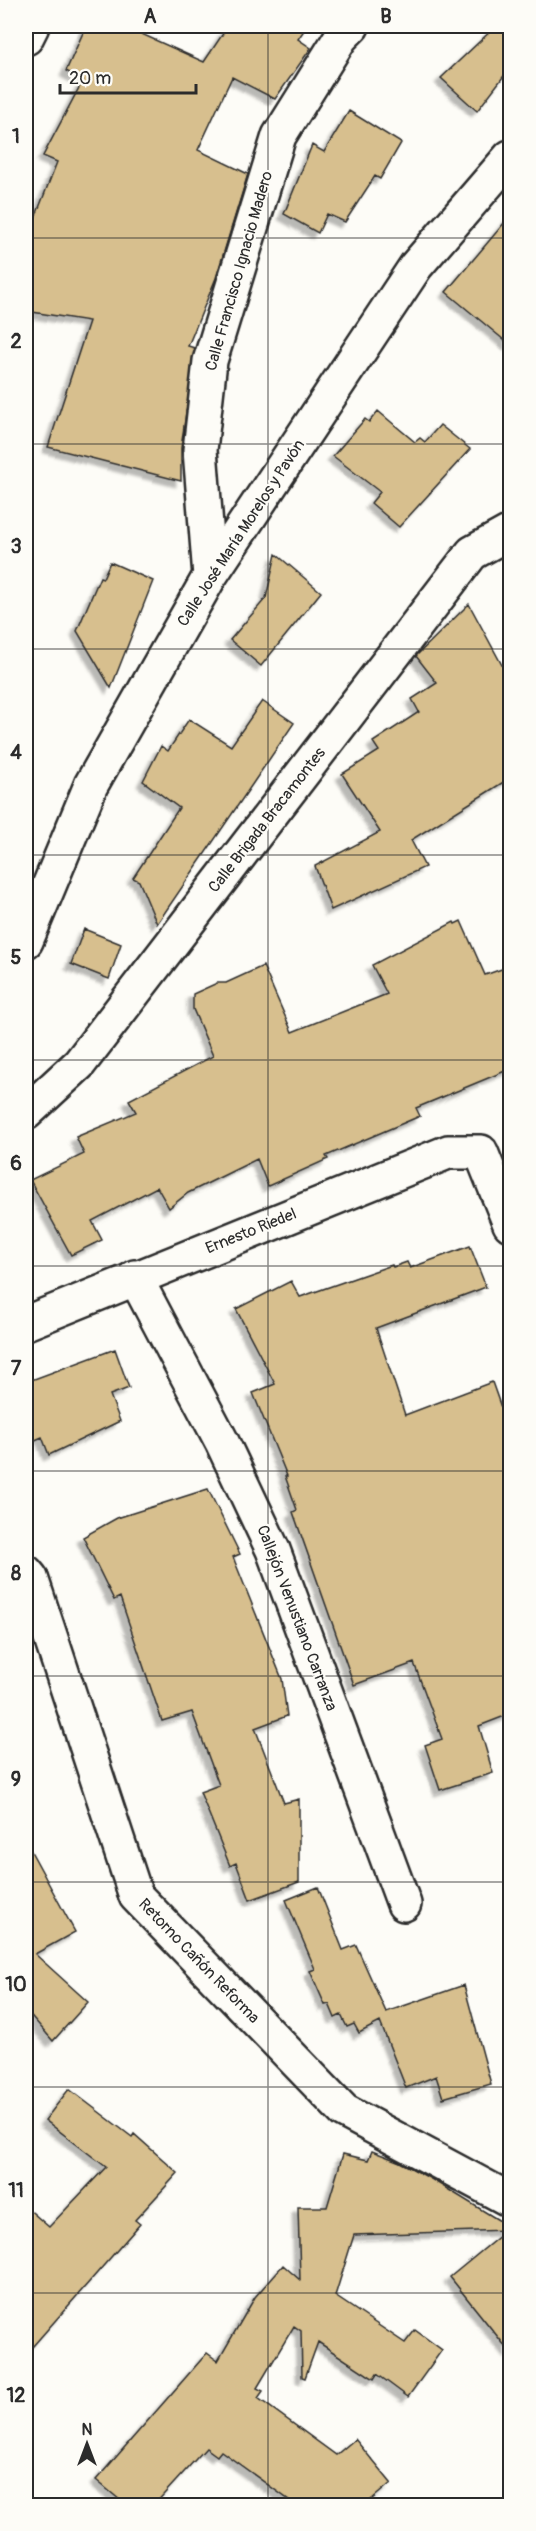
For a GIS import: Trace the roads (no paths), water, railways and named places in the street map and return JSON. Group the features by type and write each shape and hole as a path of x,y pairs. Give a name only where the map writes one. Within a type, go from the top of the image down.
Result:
{"street":[{"path":"26,38 32,26"},
{"name":"Calle Francisco Ignacio Madero","path":"210,576 200,450 210,361 279,136 341,37 352,26"},
{"name":"Calle José María Morelos y Pavón","path":"26,941 91,785 210,576 416,266 510,157"},
{"name":"Calle Brigada Bracamontes","path":"26,1113 78,1064 472,553 510,532"},
{"name":"Ernesto Riedel","path":"26,1323 448,1152 481,1152 510,1224"},
{"name":"Callejón Venustiano Carranza","path":"135,1277 222,1442 273,1550 404,1904"},
{"name":"Retorno Cañón Reforma","path":"26,1572 31,1578 136,1896 344,2110 510,2200"}]}
